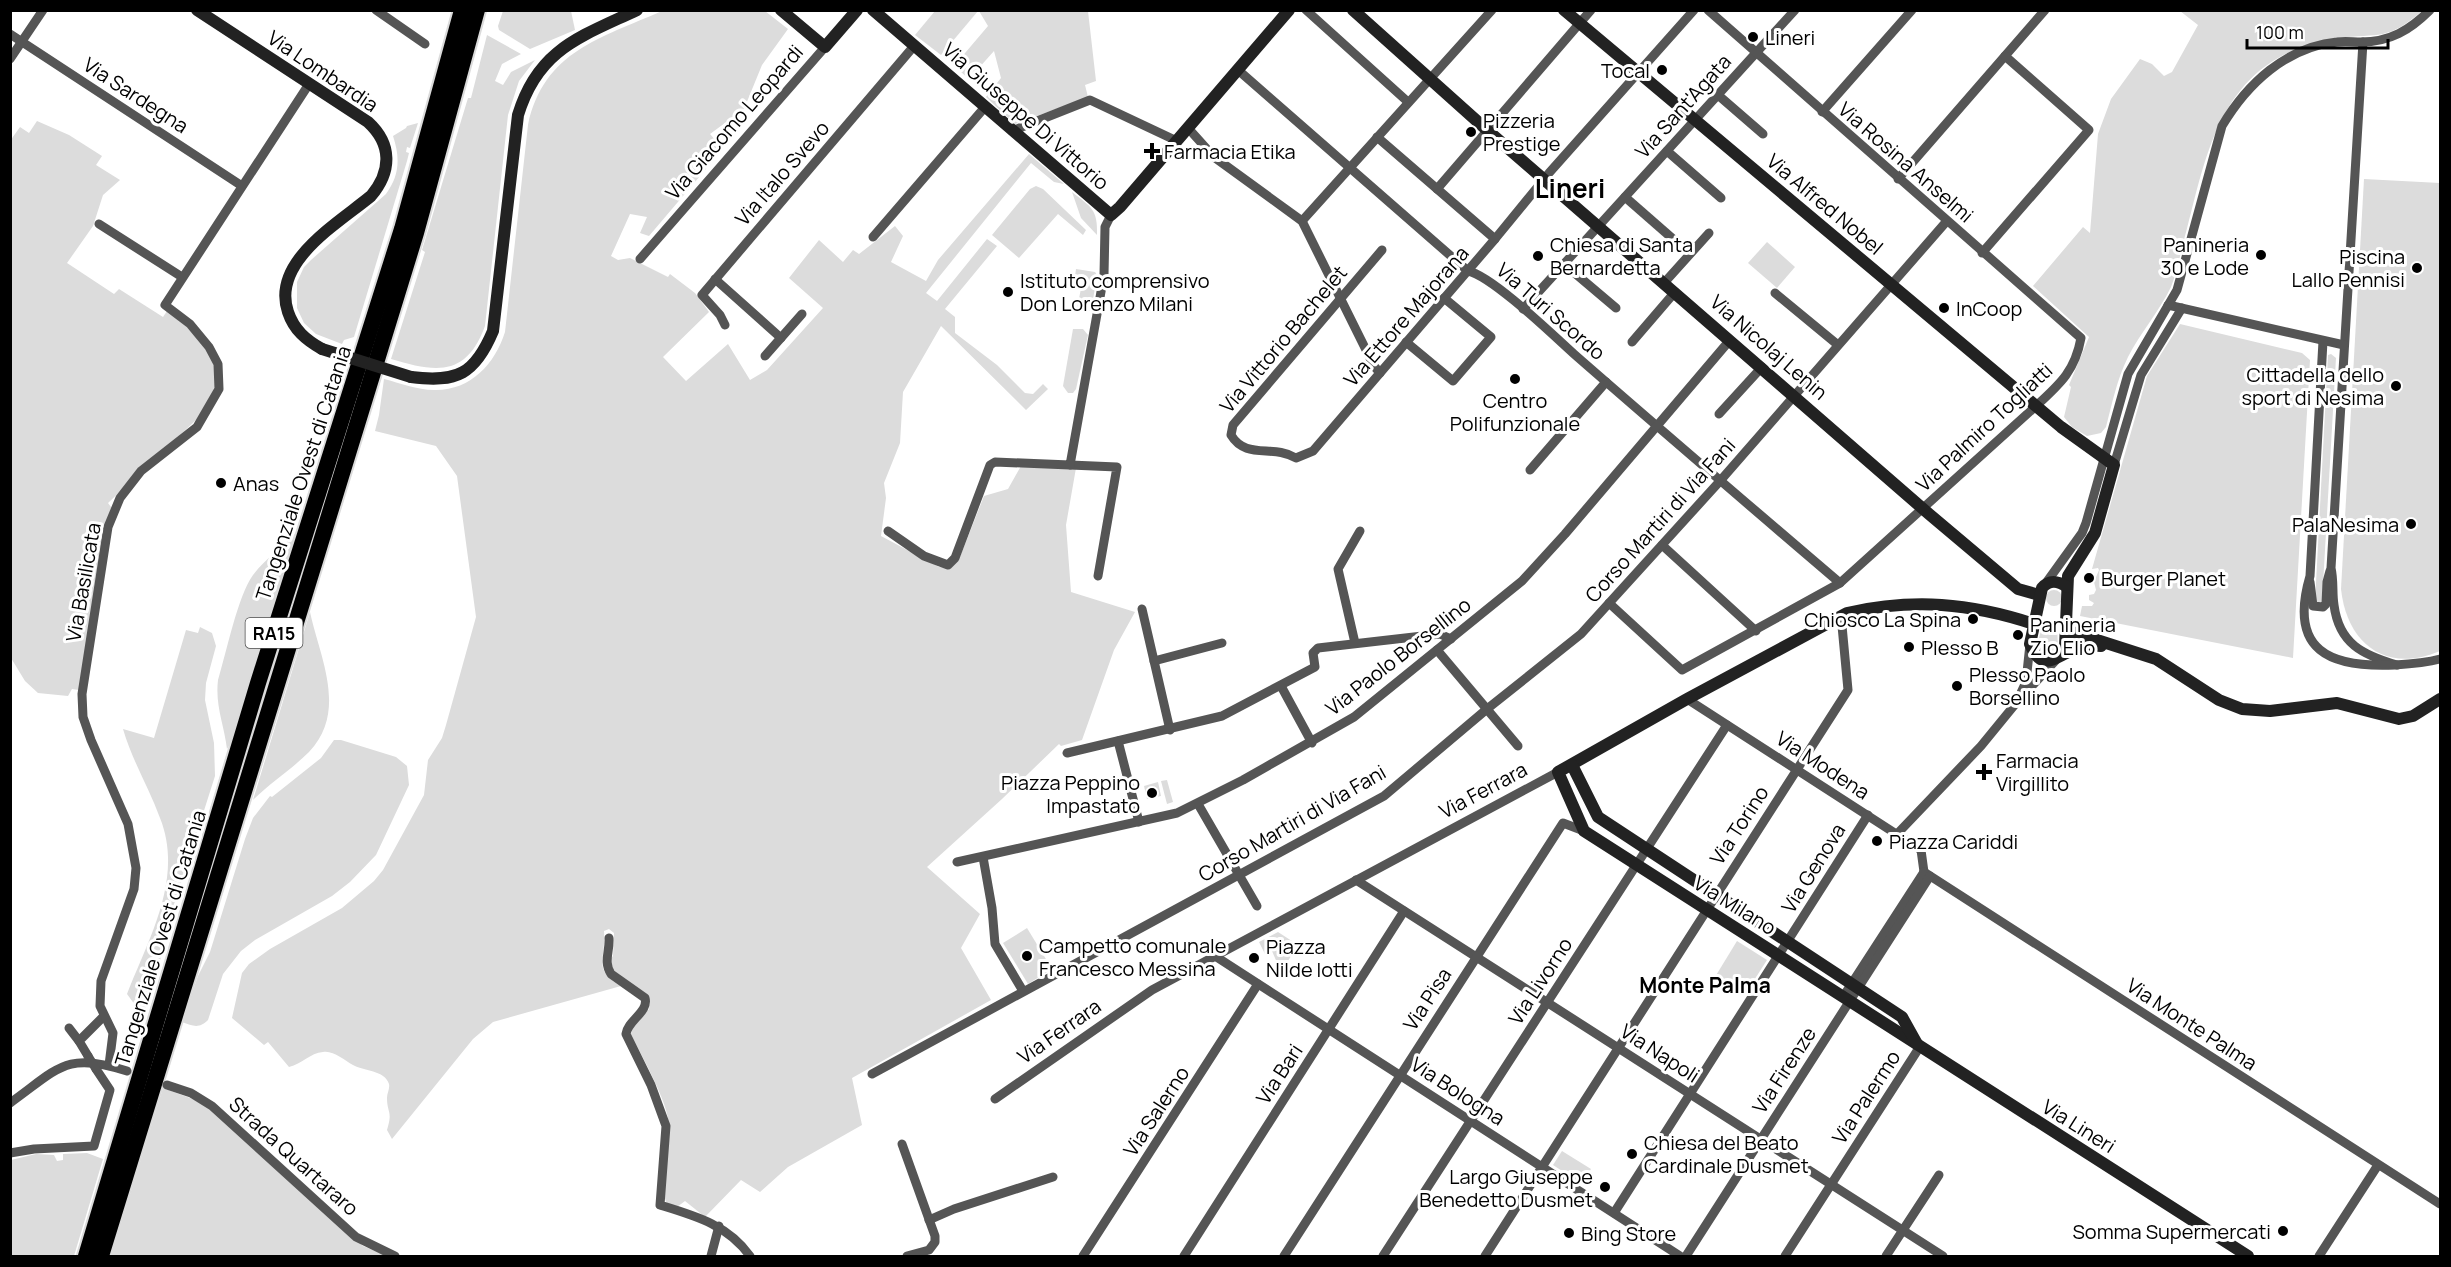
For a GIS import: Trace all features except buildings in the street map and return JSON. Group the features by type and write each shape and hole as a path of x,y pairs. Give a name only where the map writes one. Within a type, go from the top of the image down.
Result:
{"highway":[{"name":"Tangenziale Ovest di Catania","path":"86,1257 258,683 402,229 461,10"},
{"name":"Tangenziale Ovest di Catania","path":"100,1257 416,233 477,10"}],"street":[{"path":"10,58 43,10"},
{"name":"Via Lombardia","path":"197,10 368,122 381,136 387,154 387,166 380,185 307,250 292,267 285,294 289,316 299,333 322,349 411,377 436,381 456,376 470,368 484,353 493,331 518,115 537,73 568,44 637,10"},
{"path":"376,10 425,44"},
{"path":"781,10 825,47"},
{"name":"Via Giacomo Leopardi","path":"640,259 857,10"},
{"name":"Via Giuseppe Di Vittorio","path":"873,10 1111,215 1289,10"},
{"path":"1306,10 1408,102"},
{"name":"Via Nicolaj Lenin","path":"1353,10 1487,130 1923,508 2018,589 2039,595"},
{"path":"1302,221 1492,10"},
{"name":"Via Alfred Nobel","path":"1564,10 2061,427 2109,462"},
{"path":"1437,189 1591,10"},
{"name":"Via Ettore Majorana","path":"1285,452 1296,458 1313,451 1545,179 1694,10"},
{"name":"Via Rosina Anselmi","path":"1708,10 1982,254 2081,338"},
{"name":"Via Sant'Agata","path":"1523,309 1795,10"},
{"path":"1822,112 1912,10"},
{"path":"1898,179 2045,10"},
{"path":"1898,833 1981,746 2017,702 2060,657 2066,647 2068,576 2098,525 2128,374 2177,290 2222,126 2236,103 2266,72 2289,57 2324,44 2387,39 2415,25 2430,10"},
{"name":"Via Sardegna","path":"10,34 242,186"},
{"path":"2363,42 2331,568 2334,608 2343,633 2365,654 2397,665"},
{"name":"Via Italo Svevo","path":"725,325 702,295 914,46"},
{"path":"1982,254 2089,130 2005,56"},
{"name":"Via Turi Scordo","path":"1238,70 1468,271 1479,273 1523,309 1840,583"},
{"name":"Via Basilicata","path":"109,1065 112,1033 99,997 100,981 134,888 136,868 128,824 83,717 82,694 108,527 120,498 141,471 197,427 219,389 218,364 209,347 190,324 165,305 309,84"},
{"path":"1718,95 1763,134"},
{"path":"1012,131 1090,100 1177,141"},
{"path":"873,237 985,108"},
{"path":"1188,128 1214,157 1302,221 1374,366 1380,373"},
{"path":"1377,137 1495,239"},
{"path":"1667,150 1721,198"},
{"path":"1625,197 1672,239"},
{"path":"1070,465 1104,275 1105,228 1111,215"},
{"name":"Corso Martiri di Via Fani","path":"872,1074 1384,796 1486,709 1581,634 1720,481 1946,222"},
{"path":"99,224 182,277"},
{"path":"1664,283 1709,234"},
{"name":"Via Vittorio Bachelet","path":"1285,452 1245,450 1231,435 1233,425 1382,250"},
{"path":"1564,264 1616,308"},
{"path":"715,279 782,338"},
{"path":"1632,342 1675,292"},
{"path":"1775,292 1838,345"},
{"path":"1406,342 1453,381 1491,337 1444,298"},
{"path":"2168,305 2344,345"},
{"path":"2017,702 2026,682 2039,595 2082,533 2141,375 2182,308"},
{"path":"765,356 802,314"},
{"name":"Via Palmiro Togliatti","path":"1609,603 1682,670 1756,631 1840,583 2066,378 2078,352 2081,338"},
{"name":"Via Paolo Borsellino","path":"957,862 1177,813 1312,743 1354,717 1522,581 1565,534 1730,340"},
{"path":"2323,341 2310,576 2313,606 2323,607 2326,604 2327,582 2331,568"},
{"path":"1719,414 1762,367"},
{"path":"1530,470 1606,382"},
{"path":"888,531 924,556 948,565 955,558 990,465 995,462 1117,467 1098,576"},
{"path":"1355,643 1338,569 1360,531"},
{"path":"1662,545 1756,631"},
{"path":"2310,576 2305,591 2305,614 2309,635 2318,649 2332,659 2375,667 2421,664 2440,659"},
{"path":"2046,584 2061,583 2067,587"},
{"name":"Via Ferrara","path":"995,1099 1152,990 1572,765 1841,615 1874,607 1918,603 1987,610 2034,624"},
{"path":"1142,609 1170,730"},
{"name":"Via Torino","path":"1485,1257 1848,690 1841,615"},
{"path":"2065,627 2072,632 2156,658 2219,700 2242,709 2270,711 2337,703 2399,719 2413,716 2440,699"},
{"path":"1067,753 1222,716 1315,667 1313,653 1318,648 1440,633 1451,639"},
{"path":"1154,661 1222,643"},
{"path":"2030,644 2038,658 2060,657 2089,646 2118,647"},
{"path":"1437,650 1518,747"},
{"path":"1281,686 1312,743"},
{"name":"Via Modena","path":"1687,699 1898,833 1921,850 1927,874"},
{"name":"Via Livorno","path":"1383,1257 1727,724"},
{"path":"1118,741 1138,822"},
{"name":"Via Milano","path":"1572,765 1598,817 1902,1017"},
{"path":"1558,772 1584,831"},
{"path":"1198,804 1257,906"},
{"name":"Via Genova","path":"1614,1213 1868,815"},
{"name":"Via Pisa","path":"1284,1257 1563,823 1584,831"},
{"name":"Via Milano","path":"1584,831 1919,1048"},
{"path":"983,857 992,908 995,944 1023,991"},
{"path":"1886,937 1927,874"},
{"name":"Via Monte Palma","path":"1927,874 2440,1204"},
{"name":"Via Napoli","path":"1356,880 1943,1257"},
{"name":"Via Bari","path":"1184,1257 1404,911"},
{"name":"Via Firenze","path":"1855,985 1874,964 1886,937"},
{"name":"Via Firenze","path":"1686,1257 1886,937"},
{"path":"609,938 610,947 606,959 608,969 611,974 645,998 646,1002 645,1008 627,1027 626,1034 651,1085 666,1126 660,1205 719,1226 738,1241 750,1257"},
{"name":"Via Bologna","path":"1215,956 1680,1257"},
{"name":"Via Salerno","path":"1083,1257 1258,984"},
{"path":"79,1041 104,1016"},
{"name":"Via Lineri","path":"1902,1017 1919,1048 2248,1257"},
{"path":"10,1153 34,1149 94,1146 110,1090 69,1028"},
{"name":"Via Palermo","path":"1785,1257 1919,1048"},
{"path":"10,1103 64,1065 84,1061 127,1071"},
{"name":"Strada Quartararo","path":"167,1084 191,1093 212,1106 356,1237 395,1257"},
{"path":"902,1144 935,1242 928,1250 907,1257"},
{"path":"2319,1257 2378,1165"},
{"path":"1886,1257 1939,1175"},
{"path":"929,1220 954,1209 1053,1177"},
{"path":"711,1257 719,1226"}],"shaded area":[{"path":"503,11 571,11 575,30 530,49 499,30 498,26"},
{"path":"662,11 765,11 788,29 762,65 744,109 710,134 723,149 649,236 640,233 647,217 630,214 611,256 618,260 630,258 668,277 670,274 695,293 709,312 663,357 686,381 728,344 750,380 767,370 823,308 789,278 819,240 843,262 853,250 859,254 895,226 903,236 891,262 926,281 938,260 1029,154 1064,184 1054,182 1031,163 926,293 937,301 987,239 997,246 945,309 955,317 955,333 997,365 1025,393 1033,394 1043,384 1048,389 1026,410 941,326 903,392 900,443 884,483 886,498 881,536 939,567 951,568 960,557 984,496 1008,489 1021,466 1076,468 1066,525 1071,592 1135,612 1114,650 1082,740 1061,746 1059,744 927,867 980,914 961,948 991,1000 852,1078 862,1125 788,1167 760,1192 741,1180 705,1217 685,1201 677,1207 667,1204 664,1195 663,1175 669,1135 668,1115 631,1034 632,1028 649,1009 650,1002 646,995 612,969 610,959 613,956 614,933 609,929 604,931 603,969 612,980 621,986 493,1022 473,1039 392,1139 387,1130 390,1115 387,1103 389,1084 387,1079 327,1052 314,1054 289,1067 268,1042 264,1045 232,1018 242,973 249,964 270,949 342,908 374,881 383,870 424,795 428,760 442,738 476,617 457,476 436,446 375,431 384,379 421,389 447,389 470,381 488,365 501,344 505,332 528,125 536,100 547,80 578,50 597,39"},
{"path":"935,11 978,11 941,55 915,35"},
{"path":"979,11 1088,11 1096,81 1085,85 1088,97 1015,124 986,97 1001,78 994,51 969,79 954,66 988,26"},
{"path":"2180,11 2422,11 2400,27 2383,34 2338,38 2292,51 2255,74 2237,94 2223,117 2203,168 2171,287 2124,365 2106,427 2101,433 2087,436 2072,427 2064,417 2071,387 2069,385 2089,337 2033,286 2083,227 2090,233 2098,134 2111,99 2140,59 2152,64 2164,76 2172,72 2198,25"},
{"path":"487,35 521,54 502,64 495,81 503,85 511,72 535,60 519,81 508,115 485,326 477,343 459,363 447,367 422,367 391,359 425,252 422,250 468,98 471,98"},
{"path":"37,121 69,135 102,156 96,165 120,180 103,195 93,226 67,263 114,294 119,289 163,317 167,311 184,324 200,341 216,371 214,391 197,419 108,503 111,507 79,690 72,689 68,696 38,693 25,681 11,658 10,141 20,127 29,133"},
{"path":"418,123 410,148 407,147 406,152 409,153 407,161 354,337 344,340 342,344 316,334 304,323 297,308 297,282 304,267 386,194 394,180 397,166 397,151 393,136 407,126"},
{"name":"Cittadella dello sport di Nesima","path":"2364,179 2440,183 2440,651 2403,659 2387,656 2372,649 2361,639 2351,625 2341,589"},
{"path":"1036,186 1043,189 1086,230 1083,235 1058,214 1019,258 992,235 1030,189"},
{"path":"1072,192 1095,214 1097,235 1081,218"},
{"path":"1767,242 1795,267 1777,288 1748,263"},
{"path":"1076,269 1095,272 1097,275 1092,306 1089,311 1077,308 1083,279 1075,276"},
{"path":"2180,324 2302,353 2310,360 2293,658 2080,616 2082,606 2092,606 2094,603 2089,600 2089,595 2094,594 2096,590 2094,582 2099,570 2098,568 2092,569 2147,376"},
{"path":"1073,329 1083,329 1088,335 1076,389 1073,393 1068,393 1063,386"},
{"path":"2331,354 2336,358 2322,602 2320,604 2315,602 2328,355"},
{"path":"296,532 234,738 227,749 217,689 237,610 253,575"},
{"path":"2054,590 2060,592 2062,598 2060,604 2054,606 2048,604 2046,598 2048,592"},
{"path":"310,612 328,684 327,719 321,736 309,752 253,800"},
{"path":"2044,620 2057,623 2058,649 2050,654 2042,652 2037,645"},
{"path":"200,627 212,633 216,646 206,683 205,700 214,743 215,776 166,930 158,972 145,1009 135,1005 127,994 161,907 168,863 166,840 160,818 123,729 154,738 186,630 198,633"},
{"path":"334,740 341,740 396,757 407,766 409,785 376,855 350,882 332,896 255,940 241,951 223,974 205,1023 196,1026 182,1022 198,976 210,952 253,818 270,796 272,797 321,758"},
{"path":"1167,780 1173,802 1167,804 1161,781"},
{"path":"1158,782 1161,796 1147,799 1144,786"},
{"name":"Campetto comunale Francesco Messina","path":"1027,928 1052,969 1028,984 1003,943"},
{"path":"1278,932 1298,945 1281,972 1272,951 1265,954 1259,942"},
{"path":"1737,941 1767,960 1744,996 1715,977"},
{"path":"163,1088 201,1102 363,1246 387,1256 111,1256"},
{"path":"1562,1151 1591,1169 1582,1184 1553,1165"},
{"path":"87,1153 103,1159 74,1256 11,1256 11,1160 36,1154 54,1155 57,1161 63,1160 63,1154"}],"place":[{"name":"Lineri","path":"1753,37"},
{"name":"Tocal","path":"1662,70"},
{"name":"Pizzeria Prestige","path":"1471,132"},
{"name":"Farmacia Etika","path":"1152,151"},
{"name":"Panineria 30 e Lode","path":"2261,255"},
{"name":"Chiesa di Santa Bernardetta","path":"1538,256"},
{"name":"Piscina Lallo Pennisi","path":"2417,268"},
{"name":"Istituto comprensivo Don Lorenzo Milani","path":"1008,292"},
{"name":"InCoop","path":"1944,308"},
{"name":"Centro Polifunzionale","path":"1515,379"},
{"name":"Cittadella dello sport di Nesima","path":"2396,386"},
{"name":"Anas","path":"221,483"},
{"name":"PalaNesima","path":"2411,524"},
{"name":"Burger Planet","path":"2089,578"},
{"name":"Chiosco La Spina","path":"1973,619"},
{"name":"Panineria Zio Elio","path":"2018,635"},
{"name":"Plesso B","path":"1909,647"},
{"name":"Plesso Paolo Borsellino","path":"1957,686"},
{"name":"Farmacia Virgillito","path":"1984,772"},
{"name":"Piazza Peppino Impastato","path":"1152,793"},
{"name":"Piazza Cariddi","path":"1877,841"},
{"name":"Campetto comunale Francesco Messina","path":"1027,956"},
{"name":"Piazza Nilde Iotti","path":"1254,958"},
{"name":"Chiesa del Beato Cardinale Dusmet","path":"1632,1154"},
{"name":"Largo Giuseppe Benedetto Dusmet","path":"1605,1187"},
{"name":"Somma Supermercati","path":"2283,1231"},
{"name":"Bing Store","path":"1569,1233"}],"district":[{"name":"Lineri","path":"1570,188"},
{"name":"Monte Palma","path":"1705,985"}]}
